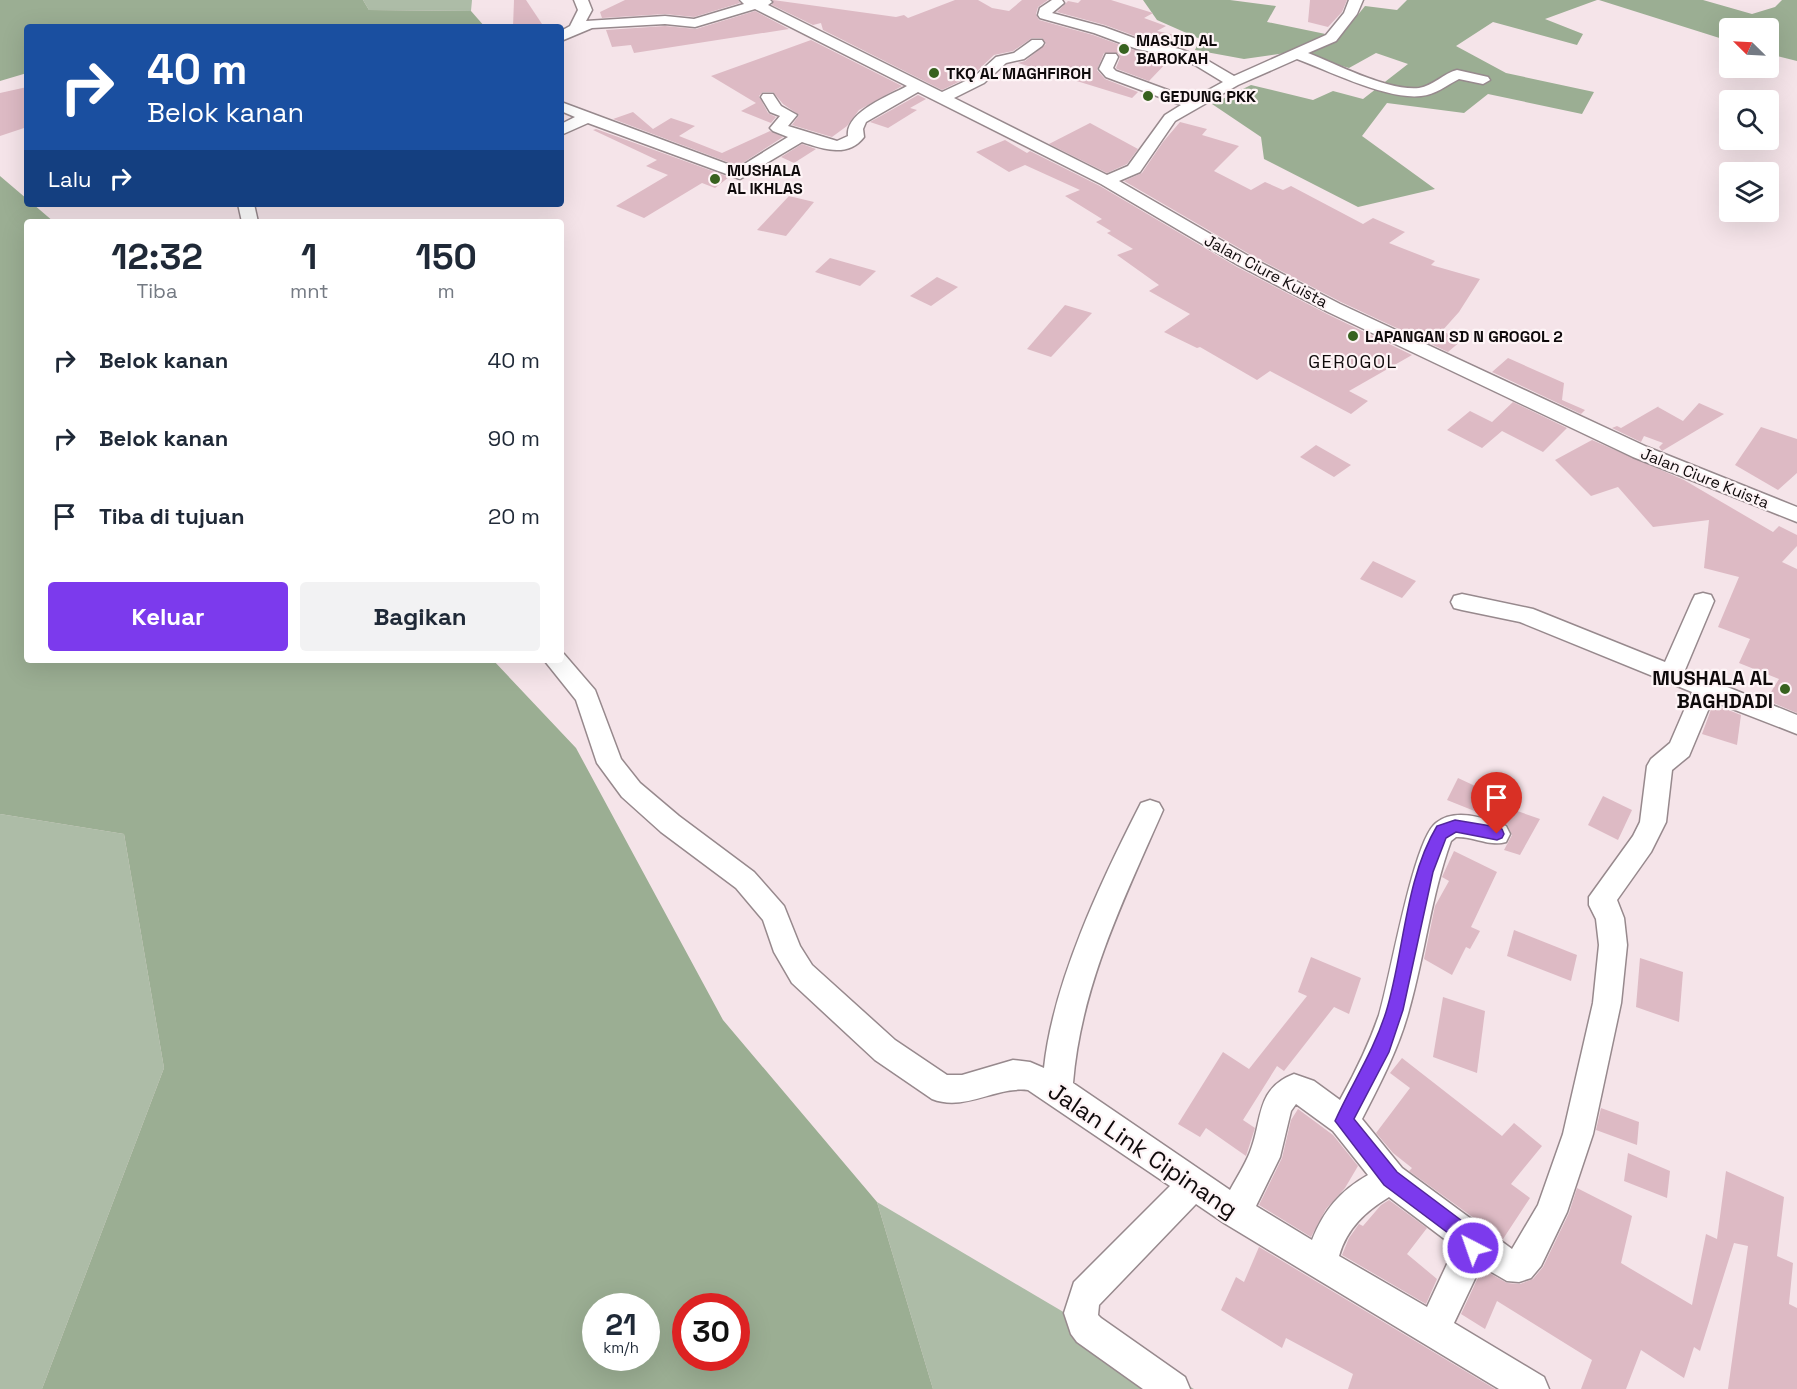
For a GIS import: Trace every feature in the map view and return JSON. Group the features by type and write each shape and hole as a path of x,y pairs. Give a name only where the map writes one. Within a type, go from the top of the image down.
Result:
{"street":[{"path":"576,28 585,10 581,0"},
{"path":"1107,181 1134,169 1165,124 1194,105 1233,82 1322,43 1337,32 1356,0"},
{"path":"564,36 576,28 592,24 665,20 695,23 758,1"},
{"name":"Jalan Ciure Kuista","path":"758,1 918,86 1107,181 1244,261 1334,308 1640,452 1797,515"},
{"path":"1057,3 1045,11 1045,15 1099,30 1142,46 1175,52 1200,62 1233,82"},
{"path":"942,98 979,80 1001,60 1019,56 1037,43"},
{"path":"1297,54 1369,81 1409,92 1425,92 1457,74 1483,80"},
{"path":"1111,57 1106,69 1111,74 1194,105"},
{"path":"768,97 775,109 789,115 778,128 832,146 847,145 856,137 855,129 860,119 918,86"},
{"path":"564,107 738,174 749,170 800,136"},
{"path":"564,129 588,117"},
{"path":"1672,673 1703,601"},
{"path":"1462,602 1526,615 1797,724"},
{"name":"Jalan Link Cipinang","path":"559,663 587,696 610,763 631,790 670,824 745,880 774,914 788,952 802,974 885,1050 943,1089 962,1089 1013,1074 1030,1076 1057,1089 1235,1212 1532,1389"},
{"path":"1235,1212 1267,1150 1273,1115 1290,1090 1294,1088 1303,1091 1344,1121 1390,1179 1507,1265 1519,1266 1529,1254 1551,1212 1578,1134 1607,1003 1613,945 1610,918 1603,905 1603,897 1647,833 1655,815 1661,763 1680,748 1706,687"},
{"path":"1057,1089 1058,1056 1076,981 1149,810"},
{"path":"1344,1121 1380,1052 1395,1010 1426,872 1440,836 1443,831 1455,826 1497,834"},
{"path":"1321,1262 1332,1227 1343,1211 1363,1195 1390,1179"},
{"path":"1173,1389 1089,1330 1081,1320 1081,1312 1086,1294 1194,1184"},
{"path":"1434,1329 1475,1242"}],"green space":[{"path":"0,0 363,0 369,10 471,11 482,24 24,24 24,74 0,81"},
{"path":"363,0 472,0 471,11 369,10"},
{"path":"1143,0 1230,0 1276,6 1267,22 1340,37 1365,6 1397,10 1407,0 1597,0 1545,19 1583,34 1577,45 1493,22 1456,46 1506,73 1594,92 1582,114 1488,94 1464,113 1387,103 1362,136 1435,189 1358,207 1264,159 1261,137 1212,104 1251,85 1313,100 1333,91 1363,99 1408,64 1376,53 1349,68 1293,52 1244,59 1195,50 1200,39 1157,20"},
{"path":"1599,0 1703,0 1752,14 1775,7 1782,0 1797,0 1797,61 1779,56 1779,18 1719,18 1719,38"},
{"path":"0,176 24,196 24,207 36,207 50,219 24,219 24,663 496,663 576,748 723,1020 877,1202 933,1389 42,1389 164,1068 124,834 0,814"},
{"path":"0,814 124,834 164,1068 42,1389 0,1389"},
{"path":"877,1202 1194,1389 933,1389"}],"building":[{"path":"514,0 526,0 542,24 513,24"},
{"path":"625,0 738,0 740,3 694,17 665,14 602,18 600,12"},
{"path":"773,0 896,17 904,15 908,18 955,0 978,0 992,8 1009,11 1022,0 1048,0 1038,7 1036,14 1039,20 1093,35 1137,51 1171,58 1149,81 1117,69 1120,58 1118,53 1104,53 1097,70 1105,79 1138,92 1132,98 1018,63 1025,61 1046,44 1042,38 1032,38 1013,51 994,55 973,75 942,90 823,30 821,23 813,25 772,5"},
{"path":"1081,0 1111,0 1153,13 1144,18 1166,26 1157,31 1190,38 1182,47 1146,40 1105,25 1057,12 1068,1 1078,3"},
{"path":"1310,0 1347,0 1342,12 1328,27 1308,22"},
{"path":"755,11 789,29 634,53 631,45 612,47 606,30 665,26 696,29"},
{"path":"811,40 902,86 859,110 847,126 832,137 792,125 799,115 783,104 773,92 763,92 759,96 768,113 776,117 771,123 741,111 756,103 711,76"},
{"path":"24,88 24,128 0,136 0,93"},
{"path":"918,95 926,99 910,108 917,110 888,128 870,122"},
{"path":"633,112 653,129 671,118 695,126 679,136 722,153 770,131 783,137 738,166 613,119"},
{"path":"1180,122 1207,129 1202,135 1239,146 1214,171 1251,190 1265,182 1283,190 1291,186 1363,224 1373,218 1405,232 1389,243 1435,261 1431,265 1480,279 1459,312 1442,331 1462,340 1448,352 1341,302 1251,255 1124,181 1142,173"},
{"path":"1090,123 1138,149 1127,164 1107,173 1049,144"},
{"path":"596,129 729,177 715,188 702,183 644,218 616,206 668,175 646,166 657,160 593,130"},
{"path":"1005,140 1027,153 1030,151 1100,186 1237,267 1412,355 1349,391 1368,401 1351,414 1270,371 1257,380 1200,347 1197,348 1164,332 1190,314 1149,291 1159,285 1117,255 1133,249 1107,233 1111,231 1096,222 1102,219 1065,196 1080,190 1025,165 1009,172 976,152"},
{"path":"802,144 816,149 794,163 781,157"},
{"path":"789,196 814,202 786,236 757,230"},
{"path":"830,258 876,271 860,286 815,272"},
{"path":"937,277 958,287 931,306 910,296"},
{"path":"1065,305 1092,313 1051,357 1027,349"},
{"path":"1508,358 1564,383 1562,400 1585,410 1581,414 1492,372"},
{"path":"1513,402 1567,428 1543,452 1502,431 1482,448 1447,430 1470,411 1492,422"},
{"path":"1699,403 1724,414 1662,451 1659,447 1663,443 1644,436 1641,442 1612,428 1617,426 1621,428 1659,406 1683,421"},
{"path":"1761,427 1797,439 1797,473 1778,490 1735,465"},
{"path":"1592,440 1684,480 1773,532 1779,526 1797,535 1797,546 1782,562 1797,569 1797,713 1766,700 1779,679 1739,663 1750,639 1718,627 1739,577 1704,568 1709,520 1653,527 1618,487 1591,496 1555,460"},
{"path":"1316,445 1351,465 1334,477 1300,457"},
{"path":"1373,561 1416,581 1402,598 1360,579"},
{"path":"1713,704 1741,715 1737,745 1702,734"},
{"path":"1458,778 1503,799 1500,805 1540,819 1520,855 1504,850 1512,835 1507,824 1447,800"},
{"path":"1603,796 1632,810 1618,840 1588,825"},
{"path":"1454,851 1497,872 1471,927 1480,931 1470,949 1466,947 1452,975 1424,959 1435,906 1449,881 1442,877"},
{"path":"1514,930 1577,955 1571,981 1507,956"},
{"path":"1311,957 1361,978 1349,1014 1334,1007 1284,1071 1277,1066 1243,1120 1255,1128 1246,1156 1206,1128 1200,1137 1178,1124 1223,1052 1249,1069 1307,996 1298,992"},
{"path":"1640,958 1683,972 1679,1022 1636,1007"},
{"path":"1443,997 1485,1011 1477,1073 1433,1057"},
{"path":"1402,1058 1502,1136 1514,1123 1542,1146 1511,1184 1530,1198 1503,1239 1409,1171 1412,1168 1393,1153 1376,1133 1410,1088 1390,1073"},
{"path":"1601,1108 1639,1122 1637,1145 1596,1130"},
{"path":"1298,1109 1333,1135 1358,1166 1345,1188 1326,1209 1311,1237 1259,1205 1282,1158 1291,1120"},
{"path":"1628,1153 1670,1171 1667,1198 1624,1181"},
{"path":"1726,1171 1784,1197 1777,1256 1793,1263 1789,1304 1797,1308 1797,1389 1728,1389 1748,1246 1734,1243 1700,1351 1694,1347 1684,1378 1641,1350 1626,1389 1581,1389 1592,1360 1497,1301 1485,1329 1461,1314 1482,1269 1507,1283 1520,1284 1533,1279 1543,1267 1569,1213 1577,1188 1632,1216 1621,1263 1692,1305 1706,1234 1717,1239"},
{"path":"1389,1200 1427,1228 1407,1254 1437,1279 1426,1304 1342,1255 1349,1238 1359,1224 1363,1226 1381,1205"},
{"path":"1259,1247 1495,1389 1348,1389 1353,1374 1286,1338 1282,1348 1221,1310 1236,1277 1244,1282"}],"place":[{"name":"MASJID AL BAROKAH","path":"1124,49"},
{"name":"TKQ AL MAGHFIROH","path":"934,73"},
{"name":"GEDUNG PKK","path":"1148,96"},
{"name":"MUSHALA AL IKHLAS","path":"715,179"},
{"name":"LAPANGAN SD N GROGOL 2","path":"1353,336"},
{"name":"MUSHALA AL BAGHDADI","path":"1785,689"}],"district":[{"name":"GEROGOL","path":"1353,361"}],"route":[{"path":"1473,1248 1475,1242 1390,1179 1344,1121 1364,1087 1395,1010 1426,872 1440,836 1443,831 1455,826 1497,834"}]}
